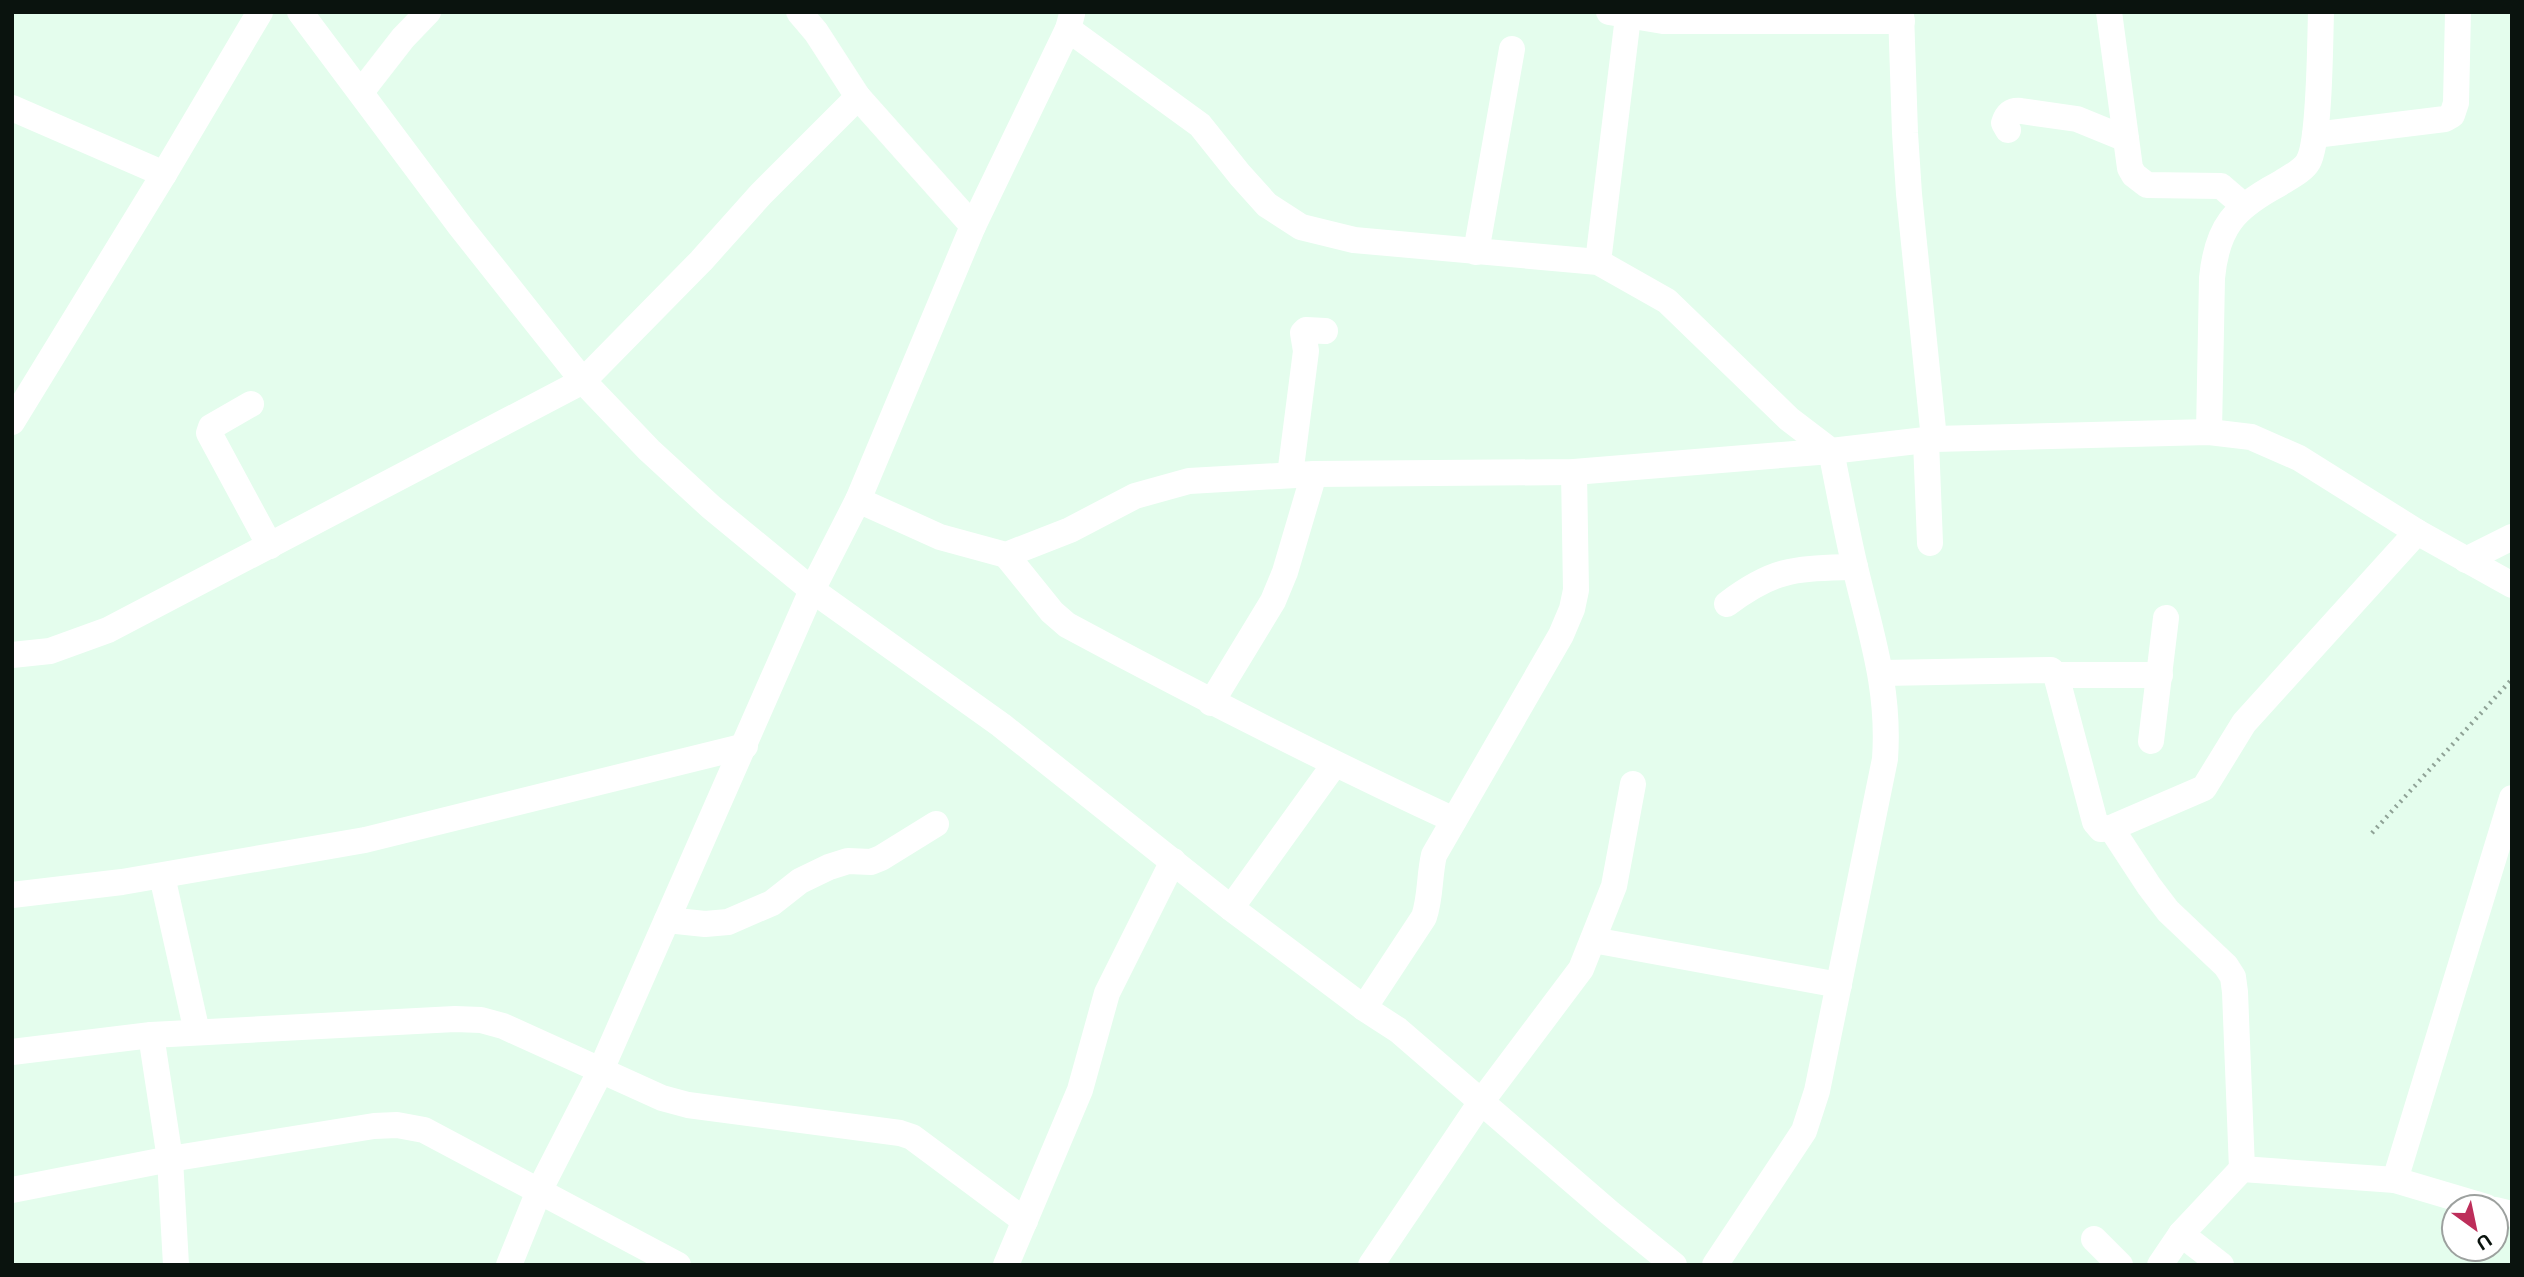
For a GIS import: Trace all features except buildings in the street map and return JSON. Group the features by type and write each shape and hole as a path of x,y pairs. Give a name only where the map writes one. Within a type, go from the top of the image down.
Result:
{"street":[{"path":"12,422 260,12"},
{"path":"300,12 460,226 583,381 649,450 711,507 812,590 1000,725 1231,908 1364,1008 1398,1030 1674,1265"},
{"path":"361,92 428,12"},
{"path":"799,12 816,32 858,97 974,226"},
{"path":"2109,12 2130,168 2134,175 2147,185 2221,186 2243,205"},
{"path":"2210,432 2214,253 2222,233 2243,205 2308,164 2315,135 2321,12"},
{"path":"2315,135 2445,119 2452,115 2456,103 2458,12"},
{"path":"1598,262 1618,15 1662,21 1902,16 1909,194 1930,440 1930,543"},
{"path":"509,1265 539,1191 600,1072 812,590 858,500 974,226 1070,21 1200,125 1267,205 1301,227 1354,240 1598,262 1667,302 1789,419 1831,451 1855,567 1882,673 1887,724 1885,758 1817,1091 1804,1131 1715,1265"},
{"path":"1476,252 1511,49"},
{"path":"12,655 50,651 108,631 583,381 701,261 761,194 858,97"},
{"path":"12,108 164,174"},
{"path":"2008,130 2004,123 2006,116 2014,110 2077,119 2126,139"},
{"path":"1211,703 1273,601 1285,572 1302,474 1301,406 1306,351 1303,333 1306,330 1325,331"},
{"path":"251,404 211,428 209,433 270,546"},
{"path":"1006,555 1070,530 1135,496 1189,481 1302,474 1574,472 1930,440 2210,432 2251,437 2299,458 2417,532 2512,585"},
{"path":"1364,1008 1424,917 1430,902 1430,869 1434,855 1561,635 1572,609 1576,590 1574,472"},
{"path":"858,500 940,537 1006,555 1052,612 1068,625 1211,703 1334,765 1454,820"},
{"path":"1882,673 2047,669 2056,676 2095,822 2101,829 2111,828 2196,794 2204,788 2244,723 2417,532"},
{"path":"2466,560 2512,537"},
{"path":"1727,604 1769,577 1784,572 1855,567"},
{"path":"2151,741 2166,618"},
{"path":"2056,676 2160,675"},
{"path":"12,895 162,876 365,840 745,746"},
{"path":"1231,908 1334,765"},
{"path":"1371,1265 1481,1102 1581,970 1614,886 1633,784"},
{"path":"2395,1180 2506,839 2512,798"},
{"path":"667,920 705,925 727,922 772,903 800,881 821,870 848,861 871,862 881,858 936,824"},
{"path":"2111,828 2168,911 2226,966 2235,992 2242,1169 2181,1234 2160,1265"},
{"path":"1006,1265 1080,1090 1107,993 1173,861"},
{"path":"162,876 197,1032"},
{"path":"1592,940 1839,985"},
{"path":"12,1052 151,1035 455,1019 481,1020 503,1027 662,1098 688,1105 900,1133 912,1137 1025,1221"},
{"path":"151,1035 170,1158 176,1265"},
{"path":"12,1191 170,1158 374,1126 397,1125 424,1130 678,1265"},
{"path":"2242,1169 2395,1180 2440,1193"},
{"path":"2181,1234 2221,1265"},
{"path":"2094,1239 2120,1265"}],"path":[{"path":"2372,833 2512,679"}]}
